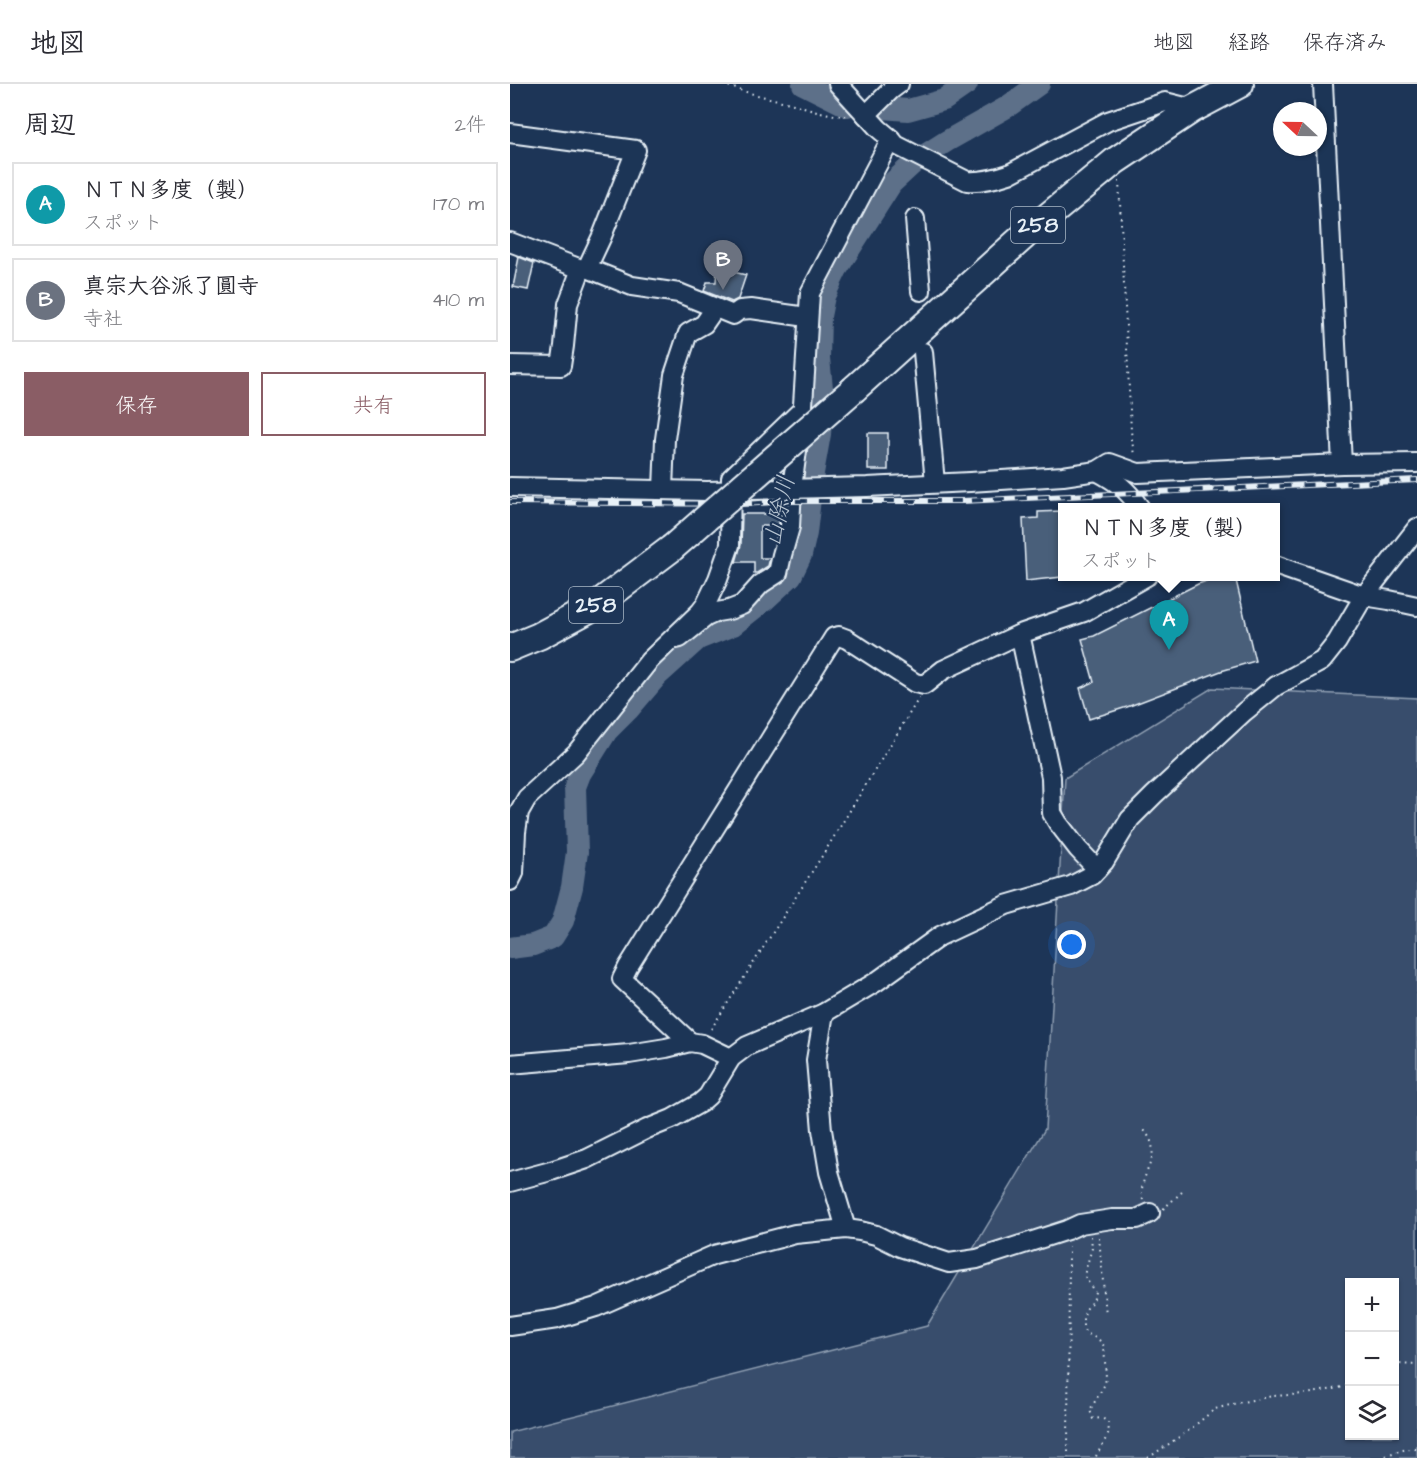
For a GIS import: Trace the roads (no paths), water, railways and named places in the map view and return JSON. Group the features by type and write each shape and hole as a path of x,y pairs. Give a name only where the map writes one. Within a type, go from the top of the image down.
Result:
{"highway":[{"name":"258","path":"510,648 595,606 672,548 854,389 1023,236 1115,161 1193,109 1240,84"}],"street":[{"path":"838,84 894,142 967,181 978,182 993,180 1009,174 1108,121 1165,102 1193,109"},
{"path":"866,115 898,84"},
{"path":"1323,84 1342,464"},
{"path":"510,133 636,150 602,236 568,304 561,366 510,365"},
{"path":"674,638 680,638 706,617 742,605 761,584 778,573 790,527 805,488 803,409 810,293 894,142"},
{"path":"915,219 921,291"},
{"path":"510,242 632,286 679,293 734,315 740,310 751,309 807,317"},
{"path":"663,489 665,439 674,375 688,333 704,324 715,308"},
{"path":"923,352 935,483"},
{"path":"510,881 516,861 519,812 527,798 576,753 649,662 706,604 730,545 731,477 803,409"},
{"path":"510,487 707,490 805,488 1062,476 1097,471 1110,463 1138,473 1417,463"},
{"path":"1097,471 1119,483 1137,503"},
{"path":"510,1182 551,1172 587,1159 687,1111 708,1096 731,1058 747,1046 824,1013 876,982 940,936 1006,905 1071,886 1092,875 1104,862 1130,819 1244,712 1276,686 1322,662 1337,642 1364,596 1417,528"},
{"path":"1280,567 1364,596 1417,606"},
{"path":"690,1042 622,979 834,637 847,639 915,683 924,684 943,670 1020,634 1084,612 1137,581"},
{"path":"1020,634 1051,777 1052,813 1078,849 1098,869"},
{"path":"824,1013 816,1060 822,1130 829,1172 846,1229"},
{"path":"510,1064 628,1054 690,1042 702,1044 731,1058"},
{"path":"510,1326 556,1318 596,1307 714,1255 795,1234 846,1229 876,1235 900,1247 950,1263 977,1259 1080,1224 1112,1219 1137,1219 1150,1213"}],"waterway":[{"path":"803,84 847,106"},
{"path":"882,108 908,110 944,100 967,84"},
{"name":"山除川","path":"510,948 533,945 553,937 563,921 572,887 577,852 575,787 580,774 607,731 657,676 698,639 733,625 791,576 801,555 806,533 820,434 823,398 819,358 820,316 824,296 837,269 891,184 917,160 1007,107 1039,84"}],"railway":[{"path":"510,502 742,504 791,501 962,501 1417,480"}],"place":[{"name":"真宗大谷派了圓寺","path":"723,290"},
{"name":"ＮＴＮ多度（製）","path":"1169,650"}]}
